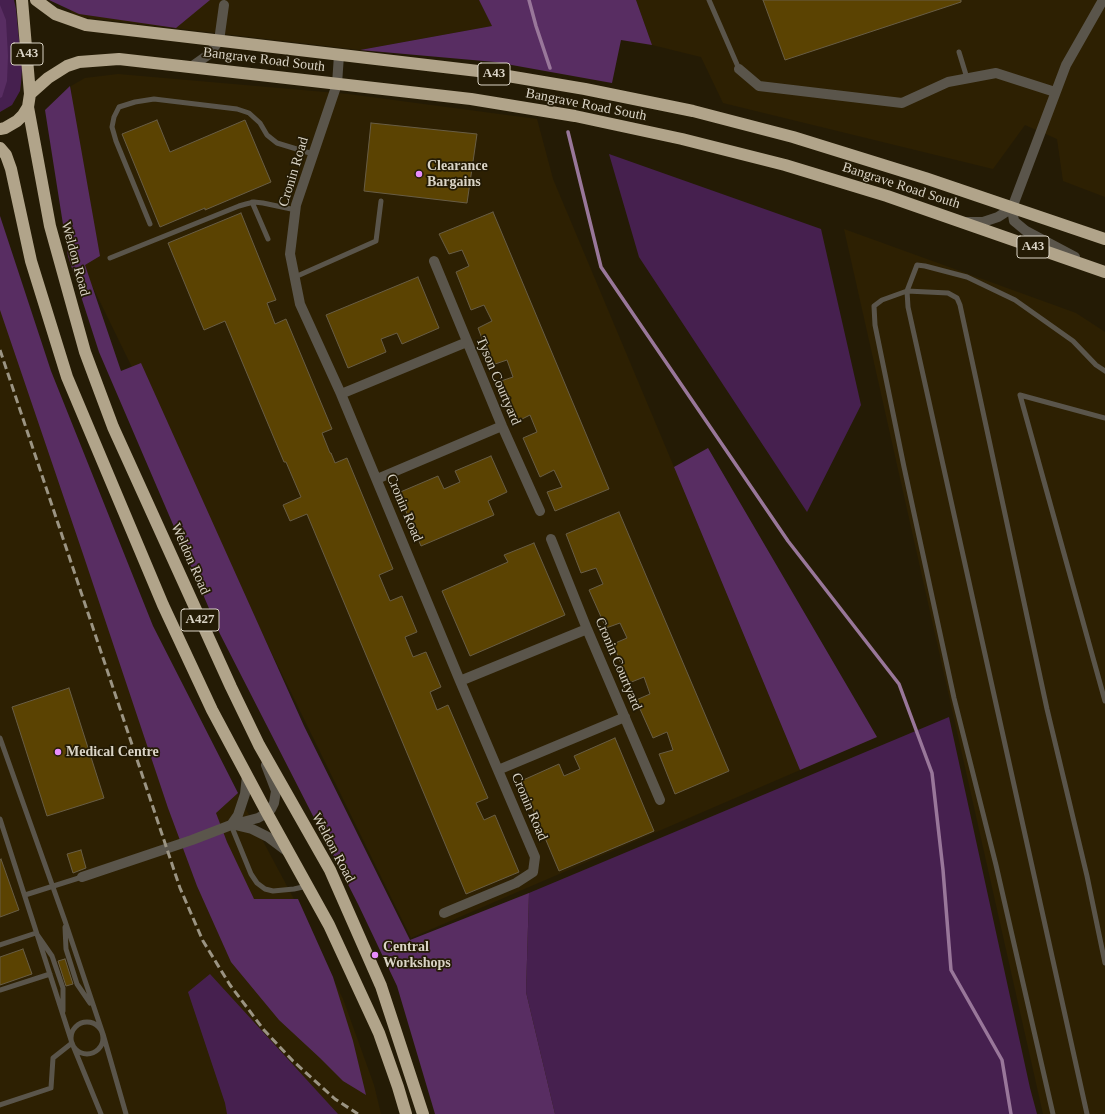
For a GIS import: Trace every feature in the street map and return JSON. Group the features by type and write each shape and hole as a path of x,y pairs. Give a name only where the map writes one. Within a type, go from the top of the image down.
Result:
{"highway":[{"name":"A43","path":"22,0 30,94 28,107"},
{"name":"Bangrave Road South","path":"36,0 55,14 86,25 478,72 584,89 693,111 793,137 925,178 1105,239"},
{"name":"Bangrave Road South","path":"30,94 55,72 67,66 79,62 119,59 471,99 575,116 674,137 785,165 887,196 1101,270"},
{"path":"0,129 5,128 17,121 28,107"},
{"name":"Weldon Road","path":"28,107 50,226 85,352 114,427 222,667 259,745 330,870 381,986 423,1114"},
{"name":"A427","path":"0,148 6,155 11,169 31,261 67,378 167,612 212,710 329,925 379,1033 406,1114"}],"street":[{"path":"1101,270 1026,231 1014,220 1012,208 1066,65 1101,14 1103,0"},
{"path":"191,67 208,55 219,41 224,2"},
{"name":"Cronin Road","path":"339,55 337,84 296,205 290,254 300,304 341,394 460,681 536,857 533,872 516,884 444,913"},
{"path":"739,69 759,86 902,103 948,82 996,73 1055,92"},
{"path":"961,222 984,222 998,217 1012,208"},
{"name":"Tyson Courtyard","path":"434,261 502,426 540,511"},
{"path":"341,394 467,342"},
{"path":"377,479 502,426"},
{"name":"Cronin Courtyard","path":"551,539 624,717 660,800"},
{"path":"460,681 588,629"},
{"path":"498,770 624,717"},
{"path":"82,877 192,840 231,825 258,818 267,813 271,810 274,803 276,791 259,745"},
{"path":"231,825 238,815 245,794 247,776"},
{"path":"231,825 252,829 268,837 289,852"}],"lane":[{"path":"709,0 739,69"},
{"path":"960,52 967,78"},
{"path":"150,224 116,141 112,127 114,117 119,107 135,102 154,99 237,109 249,113 260,123 267,135 277,143 313,154"},
{"path":"295,277 376,241 381,201"},
{"path":"110,258 252,202 296,210"},
{"path":"252,202 268,239"},
{"path":"1086,1114 908,307 907,291 916,265 967,277 1015,300 1073,341 1096,366 1105,371"},
{"path":"1053,1114 996,865 954,698 875,325 874,306 882,300 907,291 948,293 957,298 960,305 1047,709 1088,876 1105,963"},
{"path":"1105,418 1020,395 1105,702"},
{"path":"0,738 65,921 103,1034 126,1114"},
{"path":"0,819 72,1043 102,1114"},
{"path":"231,825 251,874 257,883 265,889 273,891 294,889 308,885"},
{"path":"25,896 82,877"},
{"path":"65,921 66,949 77,984 94,1008"},
{"path":"0,944 36,933"},
{"path":"36,933 52,956 63,988 63,1016"},
{"path":"0,990 50,974"},
{"path":"82,1022 93,1022 98,1025 103,1034 102,1045 99,1049 89,1054 78,1052 72,1043 71,1033 74,1028 82,1022"},
{"path":"0,1105 51,1088 53,1058 72,1043"}],"shaded area":[{"path":"0,0 14,0 22,69 20,91 12,105 0,112"},
{"path":"49,0 210,0 176,28 79,14"},
{"path":"70,0 479,0 492,26 360,50 72,16"},
{"path":"479,0 636,0 652,45 621,40 612,83 495,62 360,50 492,26"},
{"path":"636,0 1105,0 1105,197 1063,181 1057,139 1025,125 993,169 723,103 701,57 652,45"},
{"path":"0,5 6,20 8,56 7,81 2,97 0,98"},
{"path":"118,74 348,94 537,119 553,179 800,770 411,938 83,267 71,86 85,78"},
{"path":"70,86 100,256 85,265 121,371 141,363 304,726 410,940 529,893 526,992 555,1114 435,1114 397,986 358,904 220,634 99,352 68,256 45,110"},
{"path":"609,154 821,229 861,405 807,512 639,257"},
{"path":"0,216 51,371 153,626 238,793 216,813 227,842 254,899 298,899 333,977 353,1041 366,1095 343,1081 279,1020 231,962 197,886 168,808 0,310"},
{"path":"844,229 1076,313 1105,332 1105,1114 1043,1114"},
{"path":"0,252 149,628 295,901 343,999 374,1085 381,1114 0,1114"},
{"path":"708,448 877,737 800,770 674,467"},
{"path":"949,717 1030,1088 1037,1114 555,1114 526,992 529,893"},
{"path":"210,974 338,1114 227,1114 225,1103 188,992"}],"building":[{"path":"763,0 961,0 961,2 785,60"},
{"path":"157,120 170,152 245,120 271,182 160,227 122,134"},
{"name":"Clearance Bargains","path":"371,123 477,134 467,203 364,191"},
{"path":"493,212 609,489 555,511 547,492 562,487 554,470 540,477 523,438 537,432 530,415 516,422 501,381 513,377 507,360 492,365 478,328 492,321 484,305 471,310 456,272 469,266 462,250 449,254 439,234"},
{"path":"241,213 276,300 267,303 275,324 286,319 332,429 322,433 330,453 335,463 347,458 393,569 379,575 390,601 402,596 417,632 405,637 413,657 426,652 441,687 430,692 437,710 448,705 488,798 476,803 484,820 495,815 519,872 466,894 307,514 290,521 283,505 301,497 286,462 284,462 225,321 204,330 168,243"},
{"path":"418,277 439,328 402,344 397,333 381,339 386,352 348,368 326,315"},
{"path":"491,456 507,492 488,501 494,515 421,546 398,493 438,476 444,489 460,482 455,471"},
{"path":"619,512 729,771 675,794 659,754 673,750 667,732 653,738 636,700 650,694 644,677 629,683 613,644 627,638 620,623 606,628 589,590 603,584 596,568 581,573 566,534"},
{"path":"534,543 565,615 470,656 442,591 508,562 504,555"},
{"name":"Medical Centre","path":"69,688 104,798 47,816 12,707"},
{"path":"615,738 654,831 559,871 521,781 559,764 564,776 580,769 574,756"},
{"path":"81,850 86,868 73,873 67,854"},
{"path":"1,859 19,910 0,917 0,860"},
{"path":"23,949 32,974 0,985 0,957"},
{"path":"65,959 73,984 66,986 58,961"}],"waterway":[{"path":"529,0 550,68"},
{"path":"568,132 601,267 788,541 899,684 932,773 943,870 951,970 1002,1060 1011,1114"}],"railway":[{"path":"0,350 180,888 203,941 230,985 264,1030 293,1061 335,1099 358,1114"}],"place":[{"name":"Clearance Bargains","path":"419,174"},
{"name":"Medical Centre","path":"58,752"},
{"name":"Central Workshops","path":"375,955"}]}
